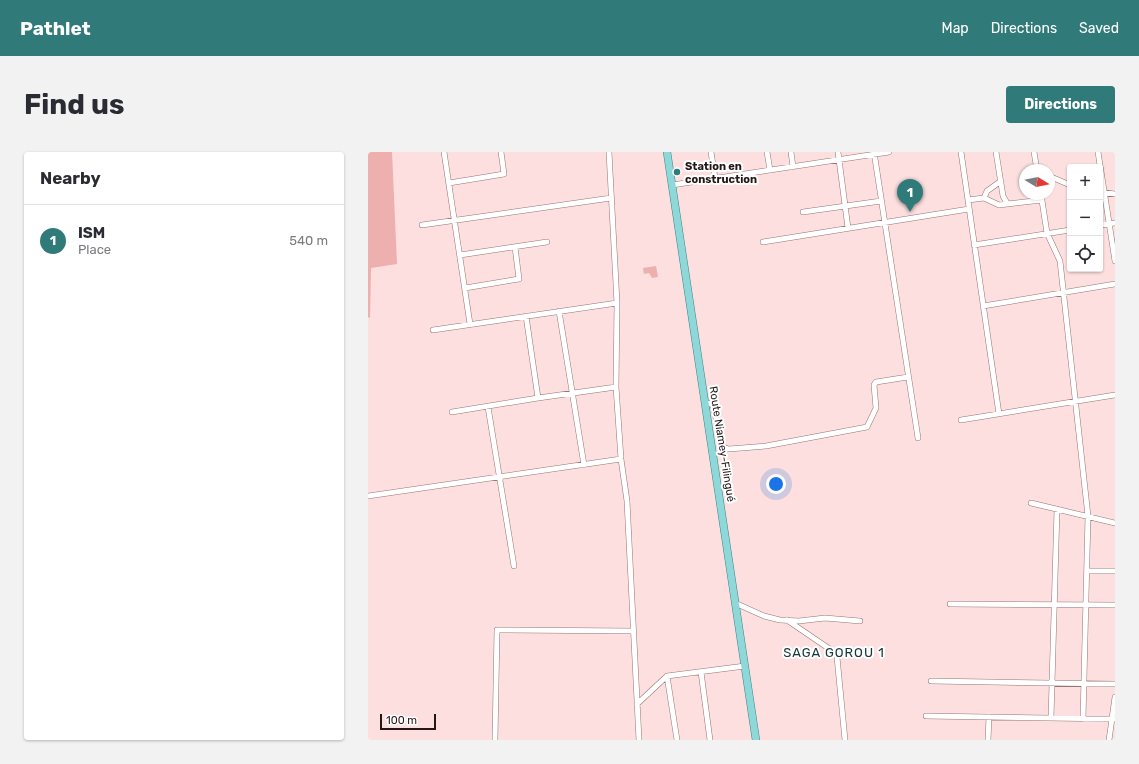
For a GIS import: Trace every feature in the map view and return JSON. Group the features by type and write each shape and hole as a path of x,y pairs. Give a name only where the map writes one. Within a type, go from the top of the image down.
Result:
{"main road":[{"name":"Route Niamey-Filingué","path":"667,152 756,740"}],"street":[{"path":"444,152 470,324"},
{"path":"449,183 504,174 501,152"},
{"path":"609,152 617,303 616,387 621,459 627,501 639,740"},
{"path":"711,152 715,178"},
{"path":"767,152 770,170"},
{"path":"791,152 793,167"},
{"path":"838,152 848,228"},
{"path":"672,185 839,160 874,153 889,152"},
{"path":"961,152 999,414"},
{"path":"996,152 1003,196 1007,203"},
{"path":"1034,152 1036,164"},
{"path":"1098,152 1099,164"},
{"path":"874,153 918,438"},
{"path":"1055,179 1067,184"},
{"path":"984,198 987,191 1001,181"},
{"path":"1103,192 1115,194"},
{"path":"1103,197 1115,261"},
{"path":"422,224 611,198"},
{"path":"968,200 984,198 999,205 1024,200"},
{"path":"1042,200 1048,234 1060,261 1088,516 1083,719"},
{"path":"803,212 881,201"},
{"path":"763,242 969,209"},
{"path":"1103,225 1115,223"},
{"path":"974,244 1067,231"},
{"path":"460,255 547,242"},
{"path":"465,288 519,279 515,247"},
{"path":"983,306 1115,284"},
{"path":"433,330 617,303"},
{"path":"559,311 584,465"},
{"path":"526,316 538,398"},
{"path":"705,402 712,405 723,448 729,449 766,446 867,427 876,408 874,385 876,382 908,377"},
{"path":"452,412 616,387"},
{"path":"961,420 1115,395"},
{"path":"488,407 514,566"},
{"path":"368,496 621,459"},
{"path":"1031,503 1115,523"},
{"path":"1052,718 1057,509"},
{"path":"1087,571 1115,571"},
{"path":"735,603 764,616 787,620 826,618 860,621"},
{"path":"950,604 1115,605"},
{"path":"787,620 834,652 837,657 845,740"},
{"path":"495,740 497,630 633,631"},
{"path":"637,704 667,676 745,666"},
{"path":"701,672 710,740"},
{"path":"667,676 677,740"},
{"path":"931,681 1115,684"},
{"path":"1109,740 1114,719 1115,697"},
{"path":"926,716 1114,719"},
{"path":"988,740 989,717"}],"shaded area":[{"path":"368,152 392,152 397,264 371,268 370,318 368,317"},
{"path":"656,266 658,277 652,278 649,273 644,274 643,268"}],"place":[{"name":"Station en construction","path":"677,172"},
{"name":"ISM","path":"910,212"}],"district":[{"name":"SAGA GOROU 1","path":"834,652"}]}
